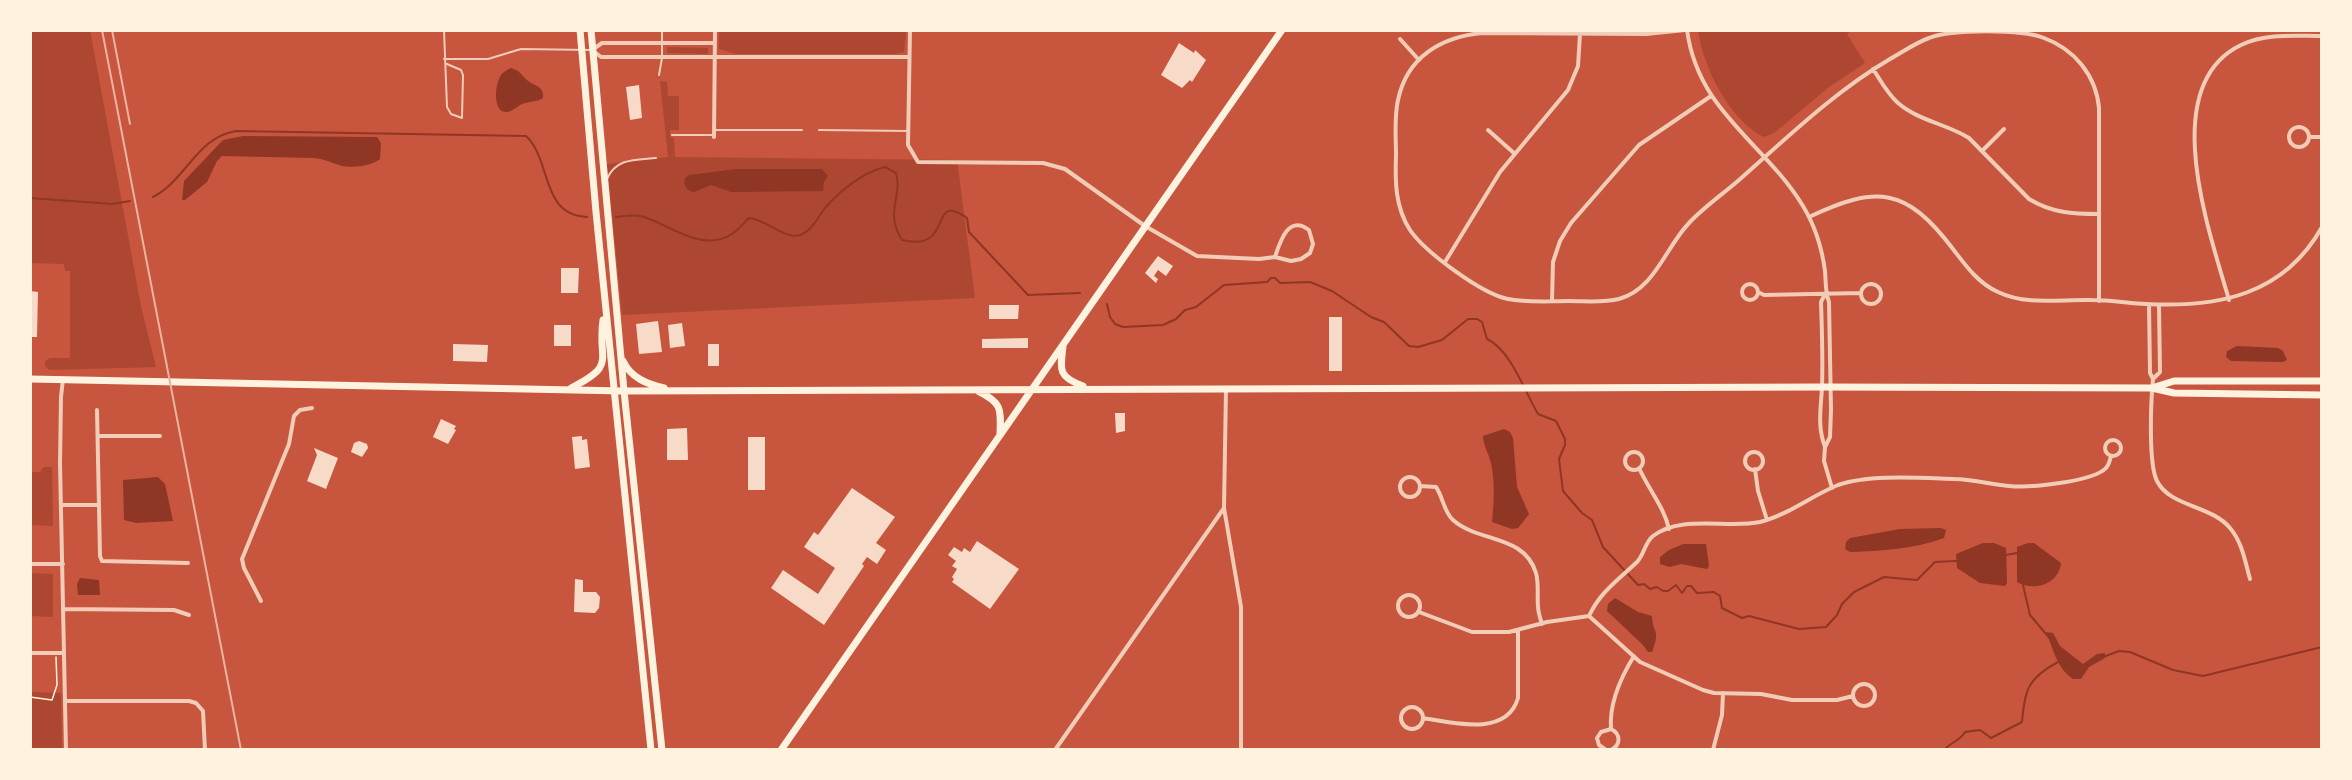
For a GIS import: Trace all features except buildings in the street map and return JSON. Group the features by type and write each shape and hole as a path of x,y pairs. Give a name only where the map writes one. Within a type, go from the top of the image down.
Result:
{"main road":[{"path":"580,30 613,391 651,750"},
{"path":"591,30 624,391 662,750"},
{"path":"781,750 1282,30"},
{"path":"569,389 595,375 601,366 605,309"},
{"path":"1063,344 1061,369 1064,376 1070,382 1089,388"},
{"path":"621,355 630,373 639,380 675,391"},
{"path":"30,379 613,391 1831,387 2152,388 2174,393 2322,395"},
{"path":"2152,388 2174,381 2322,381"},
{"path":"976,390 994,399 999,405 1000,434"}],"street":[{"path":"714,134 715,30"},
{"path":"910,30 908,145 918,162 1055,165 1065,169 1145,226 1197,256 1259,259 1275,257 1291,261 1305,258 1310,253 1313,244 1309,230 1296,225 1289,228 1281,238 1275,257"},
{"path":"1832,488 1824,461 1825,447 1830,437 1829,302 1819,244 1809,217 1790,188 1764,158 1711,96 1694,59 1686,30 1646,34 1461,35 1433,48 1419,60 1408,73 1398,99 1396,125 1397,196 1410,229 1421,243 1445,262 1482,289 1502,298 1521,301 1605,301 1634,292 1652,276 1692,220 1764,158 1816,111 1873,69 1922,40 1953,33 2025,33 2048,39 2066,48 2084,67 2095,87 2098,101 2099,300"},
{"path":"1445,262 1500,172 1568,90 1578,66 1580,34"},
{"path":"2229,300 2195,167 2196,113 2203,85 2219,61 2241,45 2272,36 2322,36"},
{"path":"1400,39 1419,60"},
{"path":"715,43 602,43 592,50 602,57 909,57"},
{"path":"1873,69 1889,94 1907,110 1959,132 1983,150 2021,192 2040,206 2067,214 2099,214"},
{"path":"1552,301 1554,262 1560,242 1571,223 1639,146 1711,96"},
{"path":"2299,128 2305,129 2309,137 2307,144 2301,147 2292,144 2289,138 2291,132 2299,128"},
{"path":"1983,150 2004,129"},
{"path":"1488,130 1515,154"},
{"path":"2309,137 2322,137"},
{"path":"1809,217 1852,199 1865,197 1893,199 1925,216 1971,274 1996,292 2023,300 2099,300 2192,305 2229,300 2263,287 2287,269 2310,246 2322,227"},
{"path":"1758,292 1756,297 1749,300 1742,292 1743,287 1750,284 1755,285 1758,292 1764,295 1861,293"},
{"path":"1872,284 1878,287 1880,293 1878,299 1870,303 1862,299 1861,293 1863,287 1872,284"},
{"path":"1825,447 1819,433 1822,387 1821,302 1826,293"},
{"path":"2149,304 2150,374 2153,379 2152,464 2156,479 2171,495 2209,512 2229,527 2239,541 2250,579"},
{"path":"2153,379 2160,372 2159,304"},
{"path":"63,379 61,408 66,750"},
{"path":"1226,388 1224,508 1241,607 1240,750"},
{"path":"261,602 244,568 242,559 289,444 294,416 300,410 312,408"},
{"path":"97,410 100,556 102,561 188,563"},
{"path":"98,436 160,436"},
{"path":"2110,440 2115,440 2120,443 2121,448 2119,454 2111,456 2105,446 2110,440"},
{"path":"1752,452 1757,452 1762,459 1760,467 1755,470 1747,466 1744,461 1746,455 1752,452"},
{"path":"1630,453 1638,453 1642,457 1643,463 1640,468 1634,470 1627,466 1625,460 1630,453"},
{"path":"1589,616 1595,602 1640,560 1649,540 1654,535 1669,529 1684,525 1748,525 1783,514 1832,488 1854,481 1876,478 1957,478 2008,486 2036,486 2093,476 2106,468 2111,456"},
{"path":"1640,468 1647,485 1665,512 1669,529"},
{"path":"1755,470 1758,491 1767,520"},
{"path":"1411,477 1419,486 1417,494 1411,497 1405,495 1400,488 1402,481 1411,477"},
{"path":"1419,486 1436,487 1449,515 1455,522 1483,535 1512,544 1522,551 1536,573 1538,607 1542,624"},
{"path":"62,506 99,505"},
{"path":"1055,750 1224,508"},
{"path":"30,564 63,564"},
{"path":"1419,612 1420,605 1415,596 1407,595 1399,601 1399,609 1403,615 1410,617 1419,612 1472,632 1518,631 1542,624 1589,616"},
{"path":"64,609 174,610 189,615"},
{"path":"1589,616 1640,662 1703,690 1761,694 1792,700 1837,700 1853,696"},
{"path":"1423,718 1456,723 1491,723 1506,718 1516,707 1518,698 1518,631"},
{"path":"30,653 64,653"},
{"path":"1611,729 1610,719 1617,692 1624,671 1634,656"},
{"path":"1865,684 1871,687 1875,696 1870,705 1863,706 1856,703 1853,696 1855,689 1865,684"},
{"path":"1713,750 1722,715 1723,693"},
{"path":"66,700 189,700 196,703 202,711 205,750"},
{"path":"1412,706 1422,711 1423,718 1418,727 1411,729 1404,726 1401,719 1405,708 1412,706"},
{"path":"1606,750 1599,745 1597,738 1604,729 1611,729 1617,733 1619,740 1617,746 1611,750"}],"lane":[{"path":"444,30 447,107 451,114 462,118 463,75 461,70 447,64"},
{"path":"659,75 662,30"},
{"path":"444,59 488,59 521,49 592,50"},
{"path":"672,135 802,130"},
{"path":"819,130 908,131"},
{"path":"605,188 611,171 621,162 656,158"}],"path":[{"path":"30,697 52,700 57,685 56,653"}],"shaded area":[{"path":"30,30 90,30 141,306 156,367 49,370 45,366 45,361 50,358 70,358 70,271 65,271 64,264 30,263"},
{"path":"725,30 900,30 906,33 904,52 895,54 735,54 719,49 719,33"},
{"path":"1698,30 1852,30 1847,34 1865,63 1829,87 1774,133 1764,137 1740,118 1720,91 1706,60"},
{"path":"667,47 708,48 708,54 667,53"},
{"path":"511,68 540,88 543,98 523,104 508,112 499,108 496,98 498,81 505,71"},
{"path":"660,81 667,82 668,96 679,96 679,130 670,130 670,137 674,138 675,157 957,160 975,298 622,315 607,164 668,157"},
{"path":"243,136 377,137 381,143 380,159 367,165 351,167 314,158 222,156 217,161 207,182 182,200 184,181 223,140"},
{"path":"736,169 822,169 828,176 824,182 823,191 731,192 711,185 694,192 687,189 685,185 685,178 689,175"},
{"path":"2237,346 2278,348 2283,351 2287,360 2283,362 2231,361 2226,357 2227,351"},
{"path":"1504,429 1510,432 1513,438 1517,487 1529,514 1518,528 1512,529 1492,522 1493,478 1483,439 1483,436"},
{"path":"44,467 52,467 53,526 30,525 30,472 40,472"},
{"path":"158,477 165,484 173,521 136,523 124,520 123,480"},
{"path":"1941,528 1946,530 1944,538 1921,545 1874,551 1850,552 1845,549 1846,542 1850,538 1900,529"},
{"path":"1983,543 1994,543 2006,548 2007,583 2005,586 1980,583 1957,568 1956,554"},
{"path":"2034,543 2061,563 2056,576 2051,581 2038,586 2017,582 2017,547"},
{"path":"1683,544 1706,544 1709,566 1707,569 1681,564 1670,567 1660,564 1660,557"},
{"path":"30,573 53,574 53,617 30,616"},
{"path":"80,578 99,580 100,595 78,595 77,584"},
{"path":"1615,598 1638,612 1652,616 1656,635 1652,652 1648,652 1607,611 1608,604"},
{"path":"2046,632 2053,633 2060,646 2083,664 2097,654 2105,653 2105,658 2089,667 2081,679 2073,679 2059,664"},
{"path":"30,692 61,693 62,750 30,750"}],"waterway":[{"path":"153,197 164,190 211,141 236,131 526,136 540,158 554,197 561,207 572,214 587,217"},
{"path":"616,217 633,215 644,217 698,239 721,239 732,234 749,218 788,235 800,235 812,227 825,208 845,189 868,173 885,167 896,173 898,182 894,221 902,240 919,242 929,238 936,231 943,216 948,211 955,211 967,218 969,232 1028,295 1080,293"},
{"path":"30,198 112,204 130,201"},
{"path":"1107,304 1110,317 1115,324 1123,327 1163,325 1176,319 1185,310 1196,307 1224,285 1267,282 1275,278 1280,283 1310,282 1332,291 1371,317 1384,322 1409,346 1418,347 1442,340 1468,319 1477,319 1482,322 1487,339 1495,344 1510,361 1538,414 1556,421 1565,439 1559,459 1563,491 1582,513 1592,520 1603,547 1638,585 1644,584 1650,589 1657,587 1663,591 1668,591 1676,585 1682,593 1687,586 1691,586 1697,593 1714,592 1720,596 1722,608 1742,618 1749,616 1799,629 1826,627 1837,615 1842,604 1854,592 1884,577 1917,580 1935,562 1956,561"},
{"path":"2006,555 2017,553"},
{"path":"2023,585 2030,615 2051,640"},
{"path":"2103,657 2119,651 2130,652 2173,670 2203,676 2322,647"},
{"path":"1944,750 1965,732 1980,730 1991,738 2022,722 2027,693 2034,679 2058,662"}],"railway":[{"path":"102,30 241,750"},
{"path":"112,30 130,124"}]}
